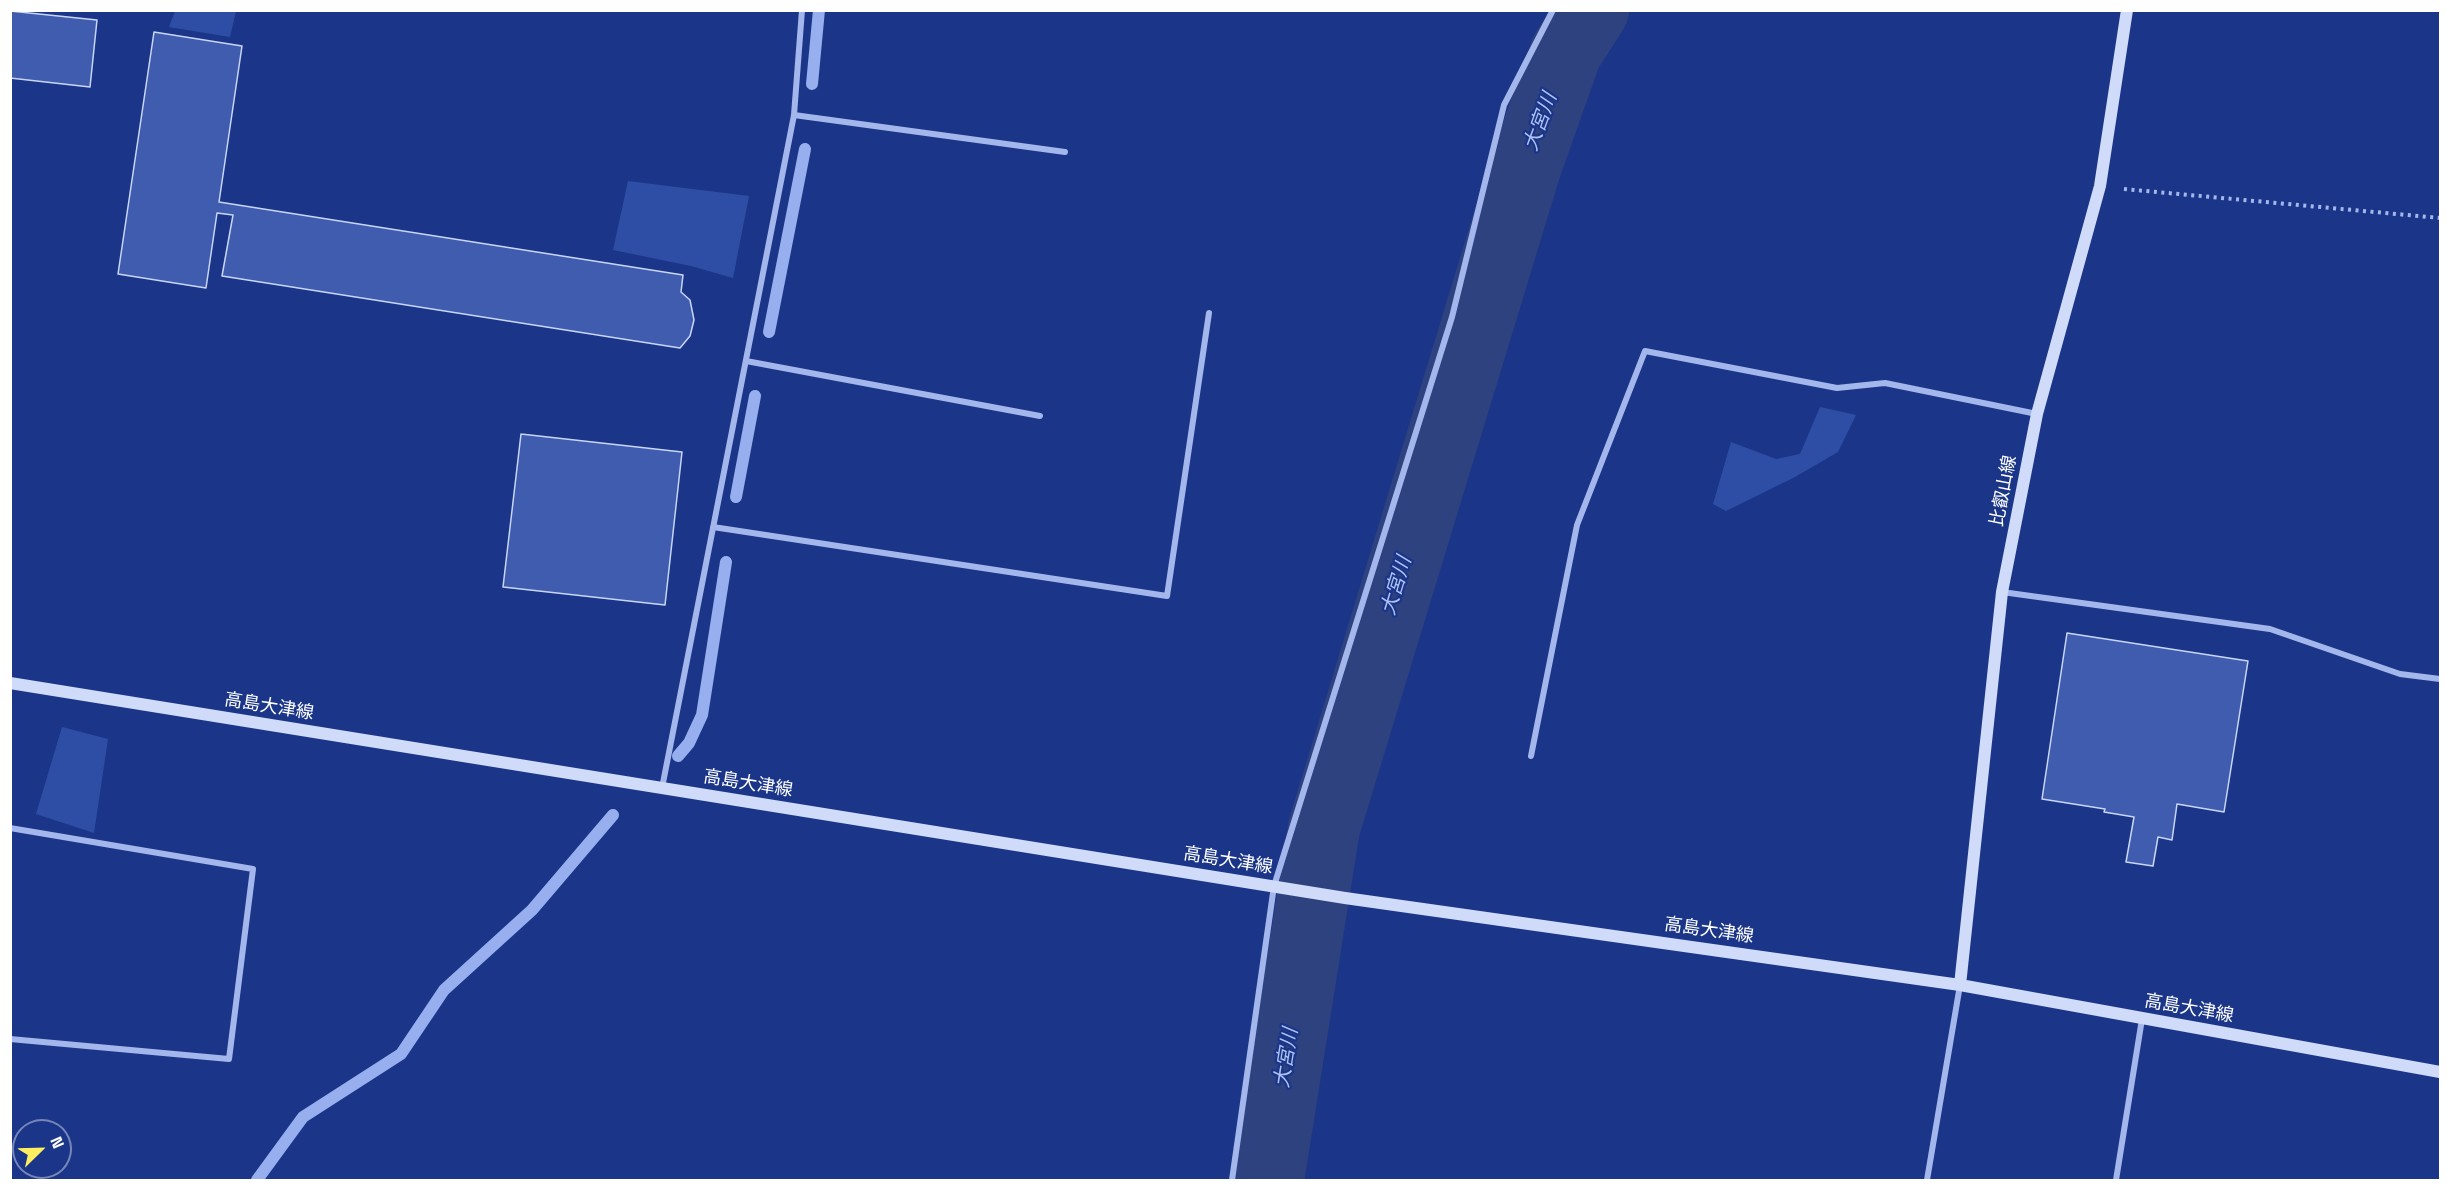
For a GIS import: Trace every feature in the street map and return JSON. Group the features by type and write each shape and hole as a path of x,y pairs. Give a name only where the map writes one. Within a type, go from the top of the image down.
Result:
{"main road":[{"name":"比叡山線","path":"1960,986 2002,592 2037,414 2100,186 2127,10"},
{"name":"高島大津線","path":"10,683 1345,898 1960,986 2440,1072"}],"street":[{"path":"662,789 794,115 802,10"},
{"path":"1232,1180 1280,887 1452,318 1504,105 1553,10"},
{"path":"794,115 1065,152"},
{"path":"713,527 1167,596 1209,313"},
{"path":"1531,756 1577,525 1645,351 1837,388 1885,383 2037,414"},
{"path":"746,361 1041,416"},
{"path":"2002,592 2270,629 2400,674 2440,679"},
{"path":"10,828 253,869 230,1059 10,1039"},
{"path":"1927,1180 1960,986"},
{"path":"2116,1180 2142,1019"}],"path":[{"path":"2100,186 2440,218"}],"shaded area":[{"path":"175,10 236,11 230,37 169,27"},
{"path":"628,181 749,196 733,278 691,266 613,250"},
{"path":"1820,407 1856,415 1838,452 1795,477 1726,511 1713,504 1731,442 1776,459 1800,454"},
{"path":"62,727 108,739 94,833 36,814"}],"building":[{"path":"10,11 97,20 90,87 10,78"},
{"path":"154,32 242,46 219,202 683,275 681,292 690,300 694,320 690,336 680,348 222,276 233,215 217,213 206,288 118,274"},
{"path":"521,434 682,452 665,605 503,587"},
{"path":"2067,633 2248,661 2224,812 2177,804 2172,840 2158,837 2153,866 2126,862 2134,817 2104,812 2105,809 2042,799"}],"waterway":[{"path":"812,84 819,10"},
{"name":"大宮川","path":"1268,1180 1324,828 1525,168 1566,52 1593,10"},
{"path":"769,332 805,149"},
{"path":"736,497 755,396"},
{"path":"678,756 689,743 702,715 726,562"},
{"path":"257,1180 303,1117 401,1054 444,990 532,910 613,815"}]}
